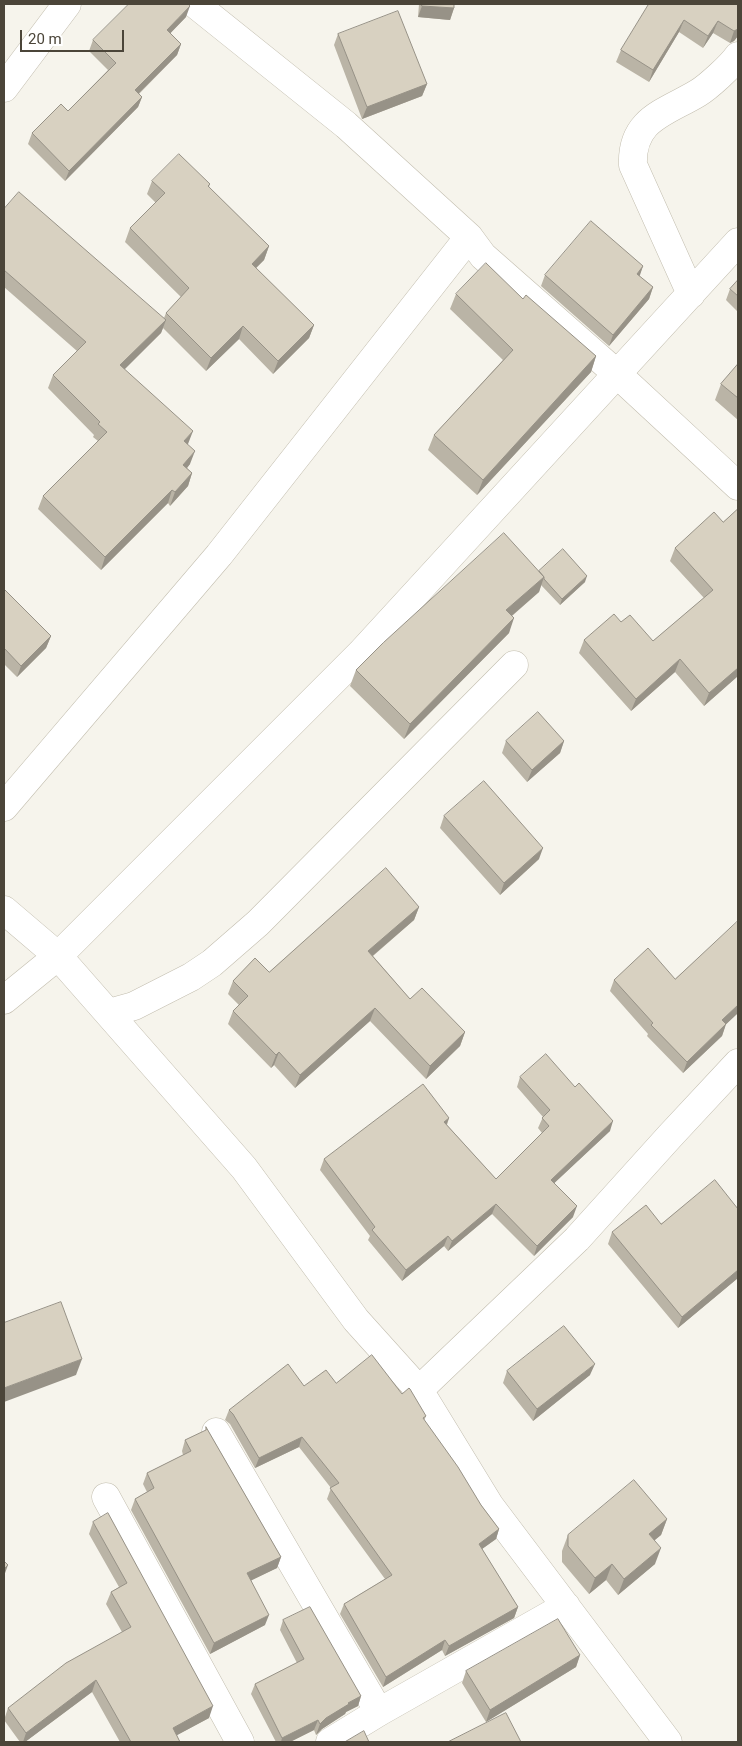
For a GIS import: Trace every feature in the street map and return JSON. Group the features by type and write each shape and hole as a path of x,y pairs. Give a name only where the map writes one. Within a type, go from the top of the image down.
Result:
{"street":[{"path":"4,88 67,4"},
{"path":"195,4 346,125 469,237 483,256 738,486"},
{"path":"691,294 633,165 632,154 635,139 648,121 701,92 738,56"},
{"path":"4,807 219,555 469,237"},
{"path":"4,1000 58,956 361,653 738,242"},
{"path":"109,1013 134,1006 191,977 212,963 258,923 514,665"},
{"path":"4,910 58,956 244,1168 356,1320 419,1390 490,1506 668,1742"},
{"path":"419,1390 577,1239 738,1063"},
{"path":"216,1432 379,1712"},
{"path":"106,1497 240,1742"},
{"path":"330,1742 379,1712 566,1606"}],"building":[{"path":"129,4 188,4 190,6 167,30 181,44 135,90 142,97 69,171 32,133 61,104 68,111 116,63 93,40"},
{"path":"422,4 454,4 454,8 422,6"},
{"path":"649,4 738,4 738,29 734,31 718,21 708,36 684,20 653,70 621,50"},
{"path":"398,11 427,84 367,107 338,34"},
{"path":"179,154 210,184 208,186 269,246 252,264 314,325 278,361 243,326 211,358 166,313 189,288 130,228 165,193 152,181"},
{"path":"19,192 166,320 120,365 193,431 184,441 195,451 183,465 192,473 175,492 172,490 105,557 43,496 107,432 98,424 100,422 53,375 86,342 4,270 4,209"},
{"path":"591,221 643,266 637,274 653,287 613,335 545,275"},
{"path":"486,263 523,299 526,295 596,356 483,480 434,435 513,350 456,294"},
{"path":"738,280 738,296 730,289"},
{"path":"738,364 738,398 721,384"},
{"path":"738,509 738,668 709,693 680,659 636,699 584,640 614,614 621,622 630,615 653,641 713,590 675,548 714,512 723,522"},
{"path":"504,533 544,577 506,610 514,618 410,724 356,670"},
{"path":"563,549 587,576 562,599 539,571"},
{"path":"4,589 51,636 21,666 4,648"},
{"path":"538,712 564,741 532,770 506,741"},
{"path":"484,781 543,848 504,883 444,816"},
{"path":"386,868 419,907 368,951 410,999 422,988 465,1032 430,1066 375,1008 300,1075 279,1052 276,1055 233,1011 248,996 233,981 255,958 269,972"},
{"path":"737,922 738,1005 722,1020 726,1024 687,1062 651,1025 653,1023 614,980 648,948 675,979"},
{"path":"546,1054 575,1087 579,1083 613,1121 551,1180 577,1206 537,1246 496,1204 452,1241 448,1236 406,1270 372,1230 375,1227 324,1159 423,1084 449,1118 444,1122 496,1179 549,1126 542,1118 550,1110 520,1077"},
{"path":"715,1180 738,1209 738,1270 682,1317 612,1232 646,1205 661,1224"},
{"path":"61,1302 82,1359 4,1388 4,1323"},
{"path":"564,1326 595,1364 537,1409 507,1371"},
{"path":"372,1355 402,1394 410,1389 426,1416 423,1418 499,1529 479,1544 518,1607 449,1646 445,1640 386,1677 344,1604 392,1575 330,1488 339,1483 302,1437 259,1458 229,1410 288,1364 304,1386 326,1370 336,1383"},
{"path":"206,1427 281,1557 247,1573 269,1615 214,1643 135,1499 154,1488 147,1473 191,1451 185,1440 206,1430"},
{"path":"634,1480 667,1519 649,1534 661,1548 624,1579 612,1564 595,1578 568,1546 568,1535"},
{"path":"108,1513 213,1706 173,1728 180,1742 131,1742 96,1680 26,1733 8,1708 66,1663 131,1627 111,1592 127,1583 93,1522"},
{"path":"4,1561 8,1565 4,1569"},
{"path":"310,1607 361,1696 326,1718 320,1724 318,1720 282,1738 255,1684 304,1659 283,1620"},
{"path":"558,1619 580,1655 490,1710 466,1671"},
{"path":"506,1713 521,1742 448,1742"},
{"path":"364,1731 369,1742 345,1742"}]}
